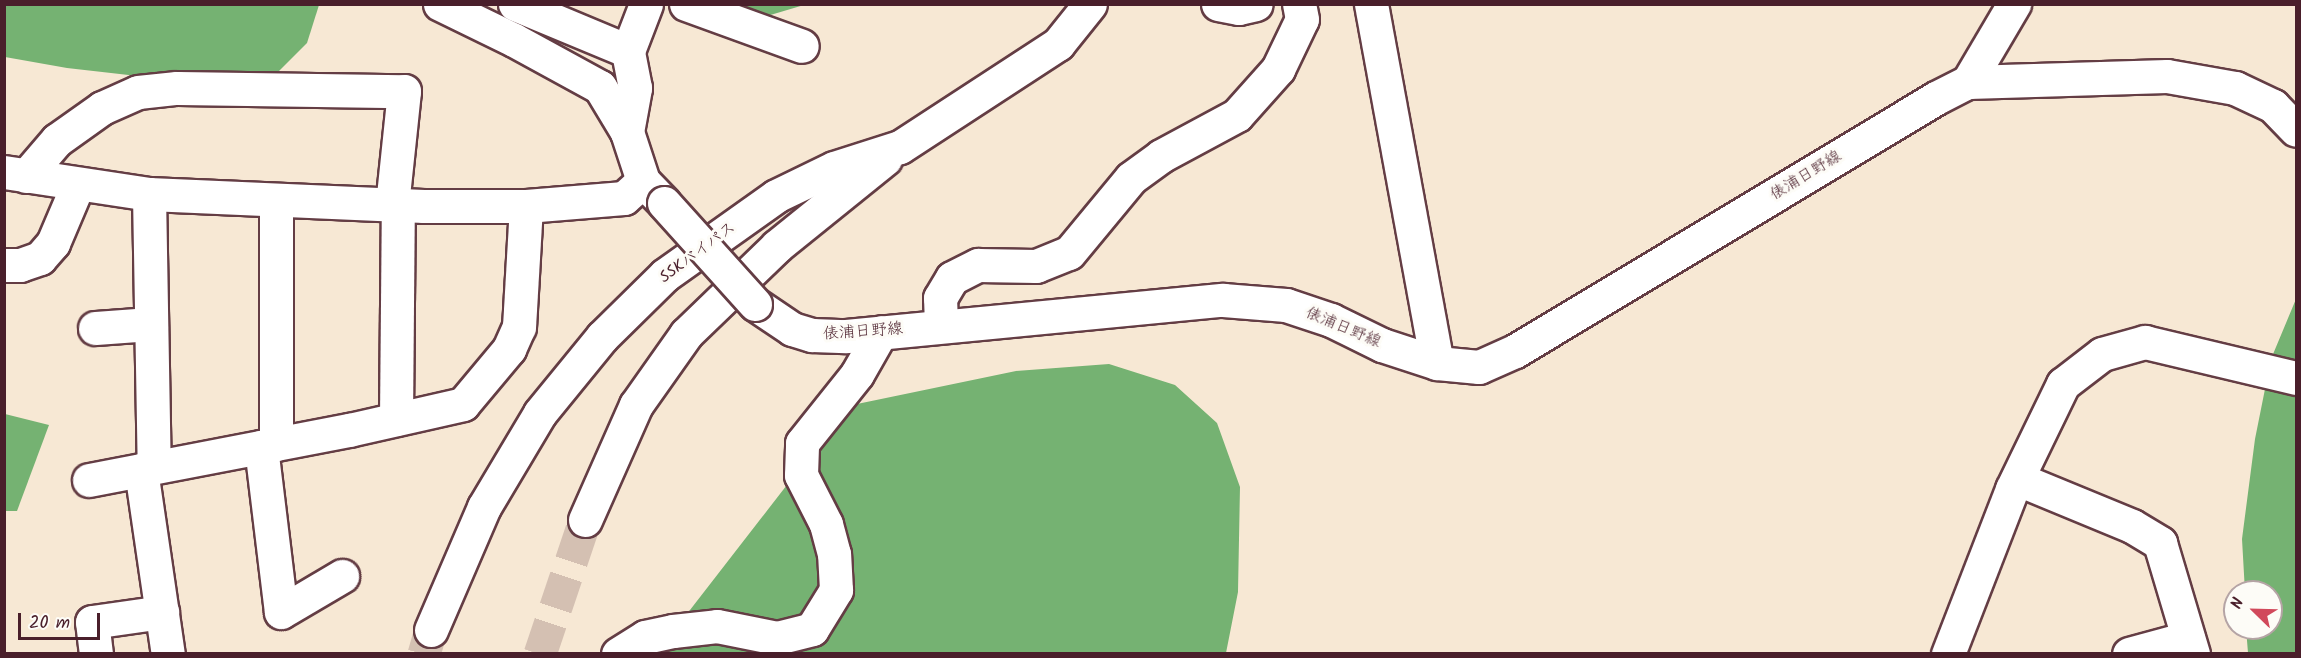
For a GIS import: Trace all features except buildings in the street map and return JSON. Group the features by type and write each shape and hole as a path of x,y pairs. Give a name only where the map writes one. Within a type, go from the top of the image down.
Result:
{"street":[{"name":"俵浦日野線","path":"440,4 514,40 600,87 627,132 654,192 755,304 792,329 812,335 846,336 940,325 1223,300 1286,305 1330,320 1382,345 1437,363 1479,367 1515,351 1936,98 1968,82 2167,76 2235,88 2273,106 2296,130"},
{"path":"515,4 628,51"},
{"path":"627,132 635,88 628,51 646,4"},
{"path":"686,4 802,46"},
{"name":"SSKバイパス","path":"431,630 484,507 540,414 602,337 665,275 776,196 834,168 900,147 1058,44 1090,4"},
{"path":"1218,4 1239,8 1256,4"},
{"path":"940,325 940,298 952,278 978,265 1036,266 1069,253 1131,178 1161,156 1237,115 1278,69 1302,19 1299,4"},
{"path":"1371,4 1437,363"},
{"path":"1968,82 2014,4"},
{"path":"15,174 102,108 138,92 177,88 404,91 395,205 396,419"},
{"path":"585,520 636,405 686,334 777,246 900,147"},
{"path":"15,174 148,194 395,205 526,206 624,198 654,192"},
{"path":"4,265 20,265 40,258 53,243 78,184"},
{"path":"148,194 151,324 148,469 168,654"},
{"path":"276,200 268,446 281,612 342,576"},
{"path":"89,480 268,446 463,404 509,350 519,327 526,206"},
{"path":"95,328 151,324"},
{"path":"618,654 645,637 673,631 717,626 777,638 812,629 836,590 834,554 826,524 801,475 802,443 857,374 881,332"},
{"path":"1948,654 2012,489 2063,384 2102,354 2145,342 2296,378"},
{"path":"2018,479 2132,526 2160,543 2190,646 2129,654"},
{"path":"96,654 92,622 162,612"}],"green space":[{"path":"4,5 319,5 307,43 260,90 67,68 5,57"},
{"path":"704,5 804,5 757,19"},
{"path":"2296,299 2296,653 2248,653 2247,640 2283,640 2283,580 2244,580 2242,539 2255,439 2271,359"},
{"path":"1109,364 1175,385 1217,423 1240,487 1238,592 1226,653 649,654 690,610 797,472 857,404 1016,371"},
{"path":"5,414 49,425 17,511 5,511"}],"tunnel":[{"path":"540,654 585,520"},
{"path":"424,654 431,630"}]}
